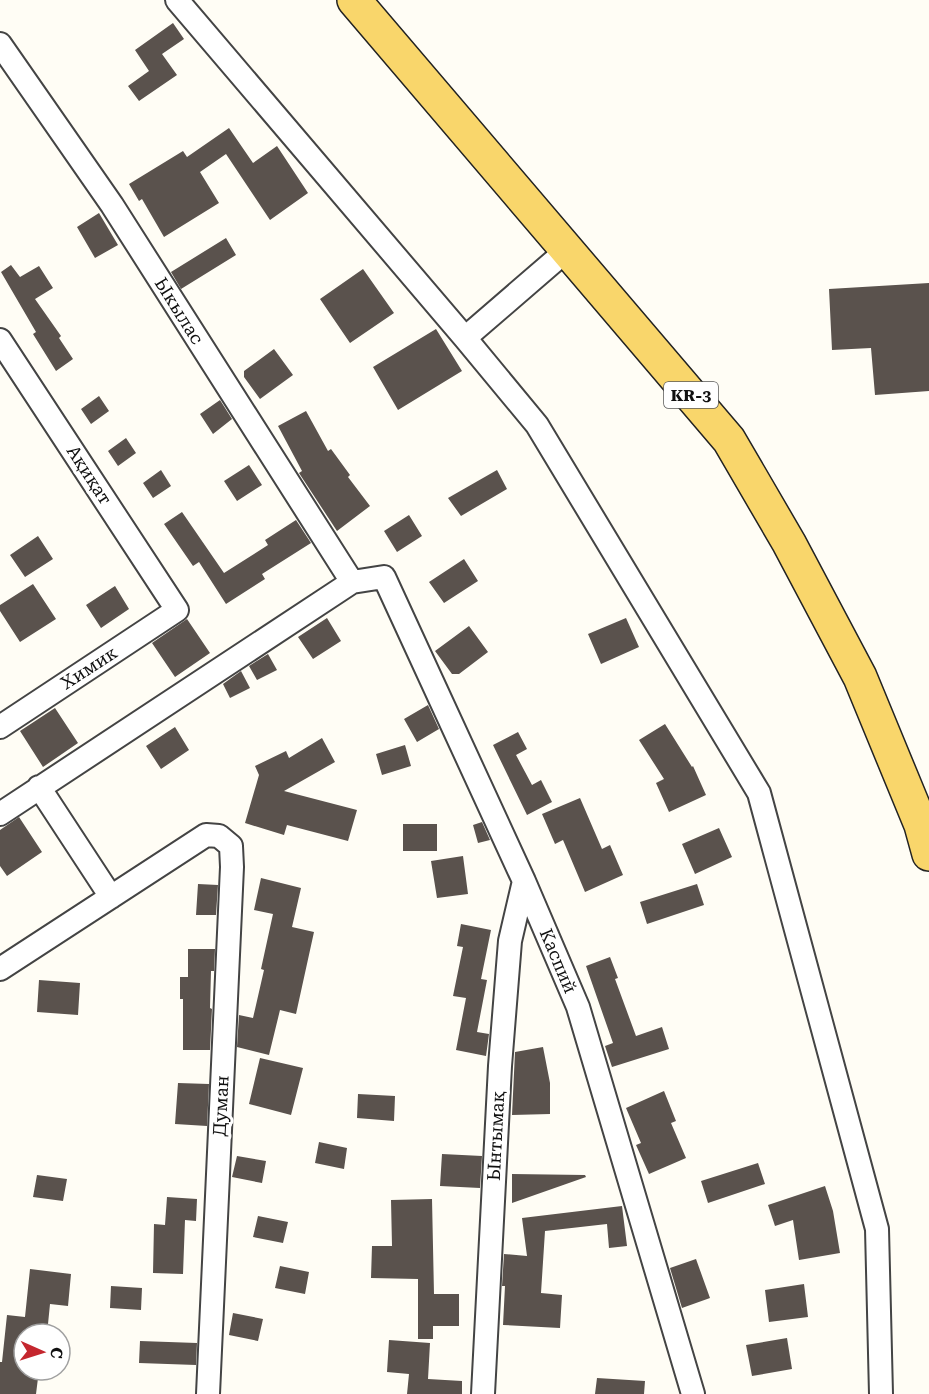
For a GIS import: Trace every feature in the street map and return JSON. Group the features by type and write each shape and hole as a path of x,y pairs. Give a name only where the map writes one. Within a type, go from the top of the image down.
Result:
{"main road":[{"name":"KR-3","path":"354,0 729,440 789,543 860,677 921,825 929,854"}],"street":[{"path":"177,0 537,425 759,793 877,1229 881,1394"},
{"name":"Ыкылас","path":"0,44 112,205 352,582"},
{"path":"465,338 567,250"},
{"name":"Ақиқат","path":"0,340 177,610"},
{"name":"Каспий","path":"352,582 384,577 524,880 578,1007 693,1394"},
{"path":"0,814 352,582"},
{"name":"Химик","path":"0,727 177,610"},
{"path":"0,969 111,897 39,787"},
{"name":"Думан","path":"111,897 206,835 219,836 231,846 232,867 208,1394"},
{"name":"Ынтымақ","path":"483,1394 500,1066 510,941 524,880"}],"building":[{"path":"173,23 184,39 162,54 177,75 139,101 128,86 149,71 135,50"},
{"path":"229,128 253,163 277,146 308,193 270,220 226,154 200,172 219,203 164,237 142,199 139,201 129,184 183,151 187,157"},
{"path":"99,213 118,245 95,258 77,227"},
{"path":"226,238 236,255 181,289 171,272"},
{"path":"11,265 20,277 39,266 53,288 35,299 61,336 59,338 73,359 56,371 33,334 36,332 1,272"},
{"path":"363,269 394,313 350,343 320,299"},
{"path":"929,283 929,391 875,395 871,348 832,350 829,289"},
{"path":"436,329 462,371 398,410 373,367"},
{"path":"274,349 293,375 260,399 244,377 244,371"},
{"path":"99,396 109,411 91,424 81,409"},
{"path":"220,400 232,419 213,434 200,414"},
{"path":"306,411 328,451 331,449 370,506 337,531 299,473 302,471 278,426"},
{"path":"126,438 136,453 118,466 108,451"},
{"path":"249,465 262,485 237,501 224,481"},
{"path":"161,470 171,486 153,498 143,483"},
{"path":"497,470 507,489 461,516 448,498"},
{"path":"182,512 224,573 268,545 265,540 296,520 311,543 262,574 265,579 226,604 199,562 193,566 164,524"},
{"path":"409,515 422,536 397,552 384,531"},
{"path":"38,536 53,559 25,577 10,555"},
{"path":"464,559 478,581 444,603 429,582"},
{"path":"33,584 56,619 20,642 0,611 0,605"},
{"path":"115,586 129,609 101,628 86,605"},
{"path":"327,618 341,641 313,659 298,637"},
{"path":"626,618 639,647 601,664 588,634"},
{"path":"187,619 210,653 175,677 152,643"},
{"path":"469,626 488,652 459,674 452,674 435,651"},
{"path":"268,654 277,670 257,680 249,666"},
{"path":"241,671 250,688 230,698 223,684"},
{"path":"428,705 439,729 417,742 404,719"},
{"path":"55,708 78,743 43,767 20,731"},
{"path":"665,724 693,766 706,795 669,812 656,783 664,779 639,740"},
{"path":"175,727 189,750 161,769 146,746"},
{"path":"518,732 527,749 516,755 532,785 541,780 552,802 527,815 493,745"},
{"path":"322,738 335,762 284,791 357,810 348,841 287,825 284,835 245,823 259,775 255,766 286,751 289,758"},
{"path":"405,745 411,766 382,775 376,754"},
{"path":"580,798 602,849 610,845 623,875 585,892 563,840 555,844 542,814"},
{"path":"19,817 42,852 7,876 0,866 0,830"},
{"path":"482,822 490,840 478,843 473,825"},
{"path":"403,824 437,824 437,851 403,851"},
{"path":"719,828 732,857 695,874 682,844"},
{"path":"463,856 468,894 437,898 431,861"},
{"path":"261,878 301,888 292,927 314,932 296,1014 280,1010 269,1055 237,1047 239,1015 253,1018 273,914 254,910"},
{"path":"198,884 218,885 216,915 196,915"},
{"path":"697,884 704,905 647,924 640,902"},
{"path":"461,924 491,930 481,979 487,980 477,1032 489,1034 486,1056 456,1050 466,998 453,996 463,947 457,946"},
{"path":"188,949 215,949 214,971 211,971 210,1050 183,1050 183,999 180,999 180,977 188,977"},
{"path":"610,957 618,978 615,979 636,1036 662,1027 669,1049 612,1067 605,1046 613,1043 586,966"},
{"path":"39,980 80,983 78,1015 37,1012"},
{"path":"543,1047 550,1083 550,1114 512,1115 515,1052"},
{"path":"260,1058 303,1068 291,1115 249,1104"},
{"path":"178,1083 209,1084 207,1126 175,1124"},
{"path":"664,1091 676,1121 671,1123 686,1158 649,1174 636,1145 641,1143 626,1108"},
{"path":"358,1094 395,1096 394,1121 357,1118"},
{"path":"319,1142 347,1148 344,1169 315,1163"},
{"path":"442,1154 482,1156 480,1188 440,1186"},
{"path":"237,1156 266,1161 262,1183 232,1177"},
{"path":"758,1163 765,1184 708,1203 701,1181"},
{"path":"512,1174 585,1175 586,1177 512,1203"},
{"path":"37,1175 67,1179 63,1201 33,1197"},
{"path":"825,1186 833,1211 840,1253 799,1260 793,1220 775,1226 768,1205"},
{"path":"167,1197 197,1199 196,1221 185,1220 183,1274 153,1273 154,1224 165,1225"},
{"path":"432,1199 434,1294 459,1294 459,1326 433,1326 433,1339 418,1339 418,1279 371,1278 372,1246 392,1246 391,1200"},
{"path":"622,1206 627,1246 609,1248 607,1224 545,1231 541,1293 562,1295 560,1328 503,1325 504,1254 527,1256 522,1218"},
{"path":"258,1216 288,1222 283,1243 253,1237"},
{"path":"696,1259 710,1298 682,1308 670,1268"},
{"path":"280,1266 309,1272 305,1294 275,1288"},
{"path":"30,1269 71,1274 68,1306 50,1304 48,1322 12,1322 12,1382 38,1382 36,1394 0,1394 0,1362 2,1362 7,1315 25,1317"},
{"path":"804,1284 808,1317 769,1322 765,1290"},
{"path":"111,1286 142,1288 141,1310 110,1308"},
{"path":"233,1313 263,1319 258,1341 229,1335"},
{"path":"787,1338 792,1369 752,1376 746,1345"},
{"path":"389,1340 430,1343 428,1379 462,1381 462,1394 407,1394 409,1374 387,1372"},
{"path":"140,1341 197,1343 196,1365 139,1363"},
{"path":"597,1378 645,1381 644,1394 595,1394"}]}
